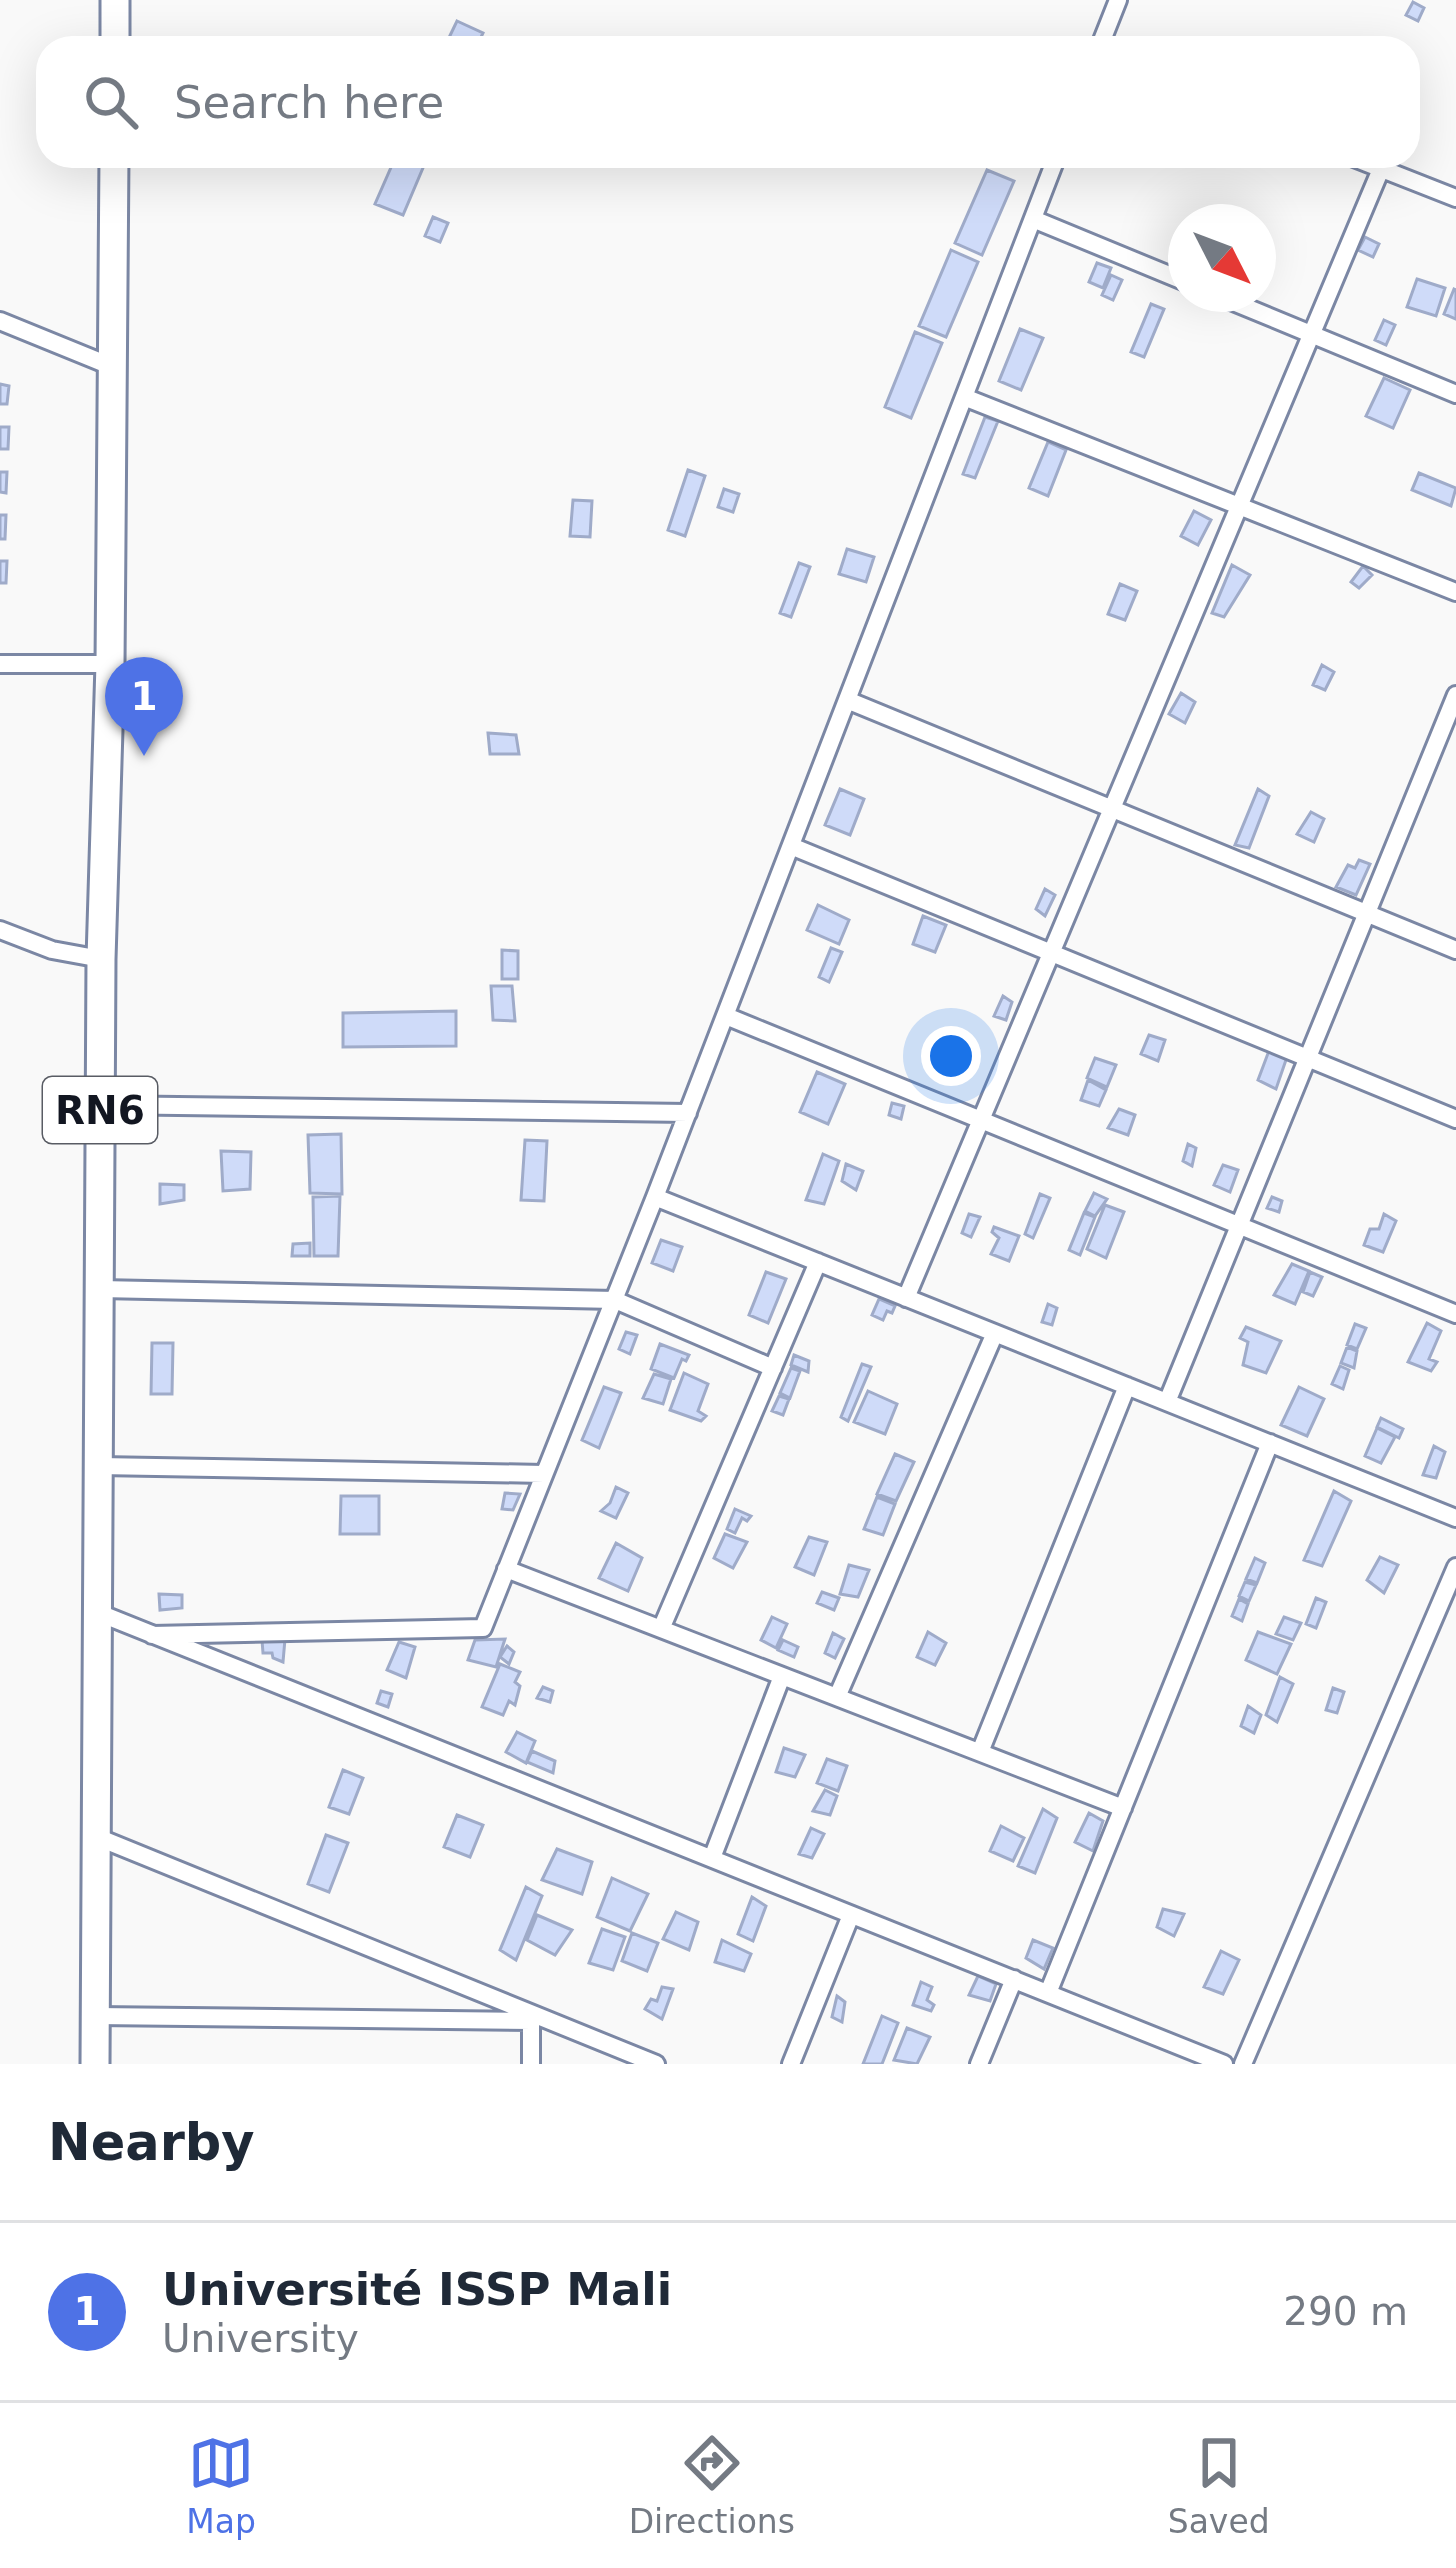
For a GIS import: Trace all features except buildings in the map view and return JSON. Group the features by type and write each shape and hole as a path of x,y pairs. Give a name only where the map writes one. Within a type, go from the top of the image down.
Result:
{"main road":[{"path":"115,36 116,0"},
{"name":"RN6","path":"95,2064 101,959 110,664 114,168"}],"street":[{"path":"1104,36 1118,0"},
{"path":"152,1635 483,1628 656,1197 1053,168"},
{"path":"906,1298 1382,169 1456,198"},
{"path":"1033,219 1168,275"},
{"path":"1258,312 1456,394"},
{"path":"0,321 112,367"},
{"path":"964,397 1456,592"},
{"path":"0,664 110,664"},
{"path":"1167,1402 1456,694"},
{"path":"847,700 1456,950"},
{"path":"791,846 1456,1119"},
{"path":"0,930 52,950 101,959"},
{"path":"725,1016 1456,1314"},
{"path":"100,1106 688,1112"},
{"path":"656,1197 1456,1518"},
{"path":"662,1629 818,1262"},
{"path":"100,1289 614,1300 773,1368"},
{"path":"837,1697 995,1333"},
{"path":"980,1752 1127,1386"},
{"path":"1048,1993 1270,1443"},
{"path":"99,1466 544,1474"},
{"path":"1243,2064 1456,1568"},
{"path":"506,1569 1123,1808"},
{"path":"98,1613 1224,2064"},
{"path":"712,1858 782,1676"},
{"path":"97,1838 656,2064"},
{"path":"791,2064 851,1915"},
{"path":"979,2064 1014,1979"},
{"path":"95,2016 531,2021 531,2064"}],"place":[{"name":"Université ISSP Mali","path":"144,756"}]}
